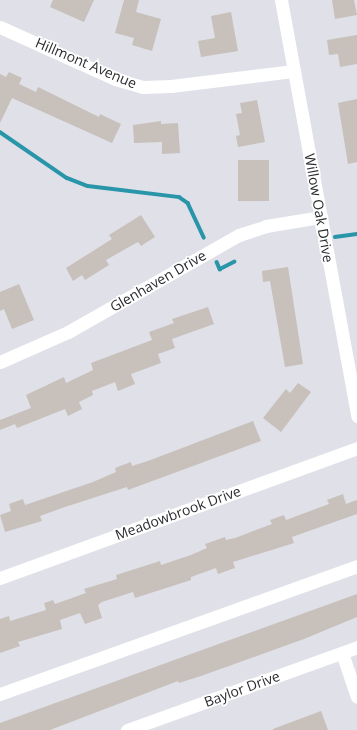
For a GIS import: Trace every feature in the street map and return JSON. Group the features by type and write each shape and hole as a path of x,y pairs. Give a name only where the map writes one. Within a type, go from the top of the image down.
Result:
{"street":[{"name":"Willow Oak Drive","path":"282,0 357,416"},
{"name":"Hillmont Avenue","path":"0,26 136,86 171,86 294,70"},
{"name":"Glenhaven Drive","path":"0,362 68,332 239,235 266,226 321,217"},
{"name":"Meadowbrook Drive","path":"0,578 357,448"},
{"path":"0,694 357,566"},
{"name":"Baylor Drive","path":"127,730 357,647"},
{"path":"342,653 357,697"}],"building":[{"path":"53,0 94,0 84,22 50,7"},
{"path":"124,0 139,0 136,12 161,19 152,51 132,45 134,38 115,33"},
{"path":"332,0 354,0 357,15 335,19"},
{"path":"231,12 238,51 201,57 198,41 215,38 211,16"},
{"path":"357,35 357,64 340,67 338,54 329,55 327,40"},
{"path":"9,72 22,78 19,84 36,92 38,87 99,117 100,114 121,124 112,143 12,98 0,123 0,74 6,77"},
{"path":"357,99 357,162 348,164 338,103"},
{"path":"257,100 265,142 238,147 236,136 240,135 236,114 242,113 240,103"},
{"path":"161,121 161,124 178,123 180,153 162,154 162,142 134,143 133,125"},
{"path":"238,160 269,160 269,201 238,201"},
{"path":"141,215 155,237 141,246 138,242 106,260 109,265 85,280 82,275 73,281 66,268 112,239 109,235"},
{"path":"288,267 303,364 285,367 270,281 263,282 262,271"},
{"path":"19,284 34,320 12,329 4,309 0,311 0,292"},
{"path":"208,307 214,324 172,339 175,348 158,354 161,363 131,374 135,384 118,391 115,382 92,391 93,395 79,402 82,409 68,416 65,409 17,428 15,424 0,430 0,420 31,408 26,395 64,377 66,383 93,370 91,363 152,340 149,332 174,323 172,319"},
{"path":"298,383 311,392 281,432 263,418 286,389 290,393"},
{"path":"253,421 261,441 128,490 127,487 65,507 40,516 42,521 5,532 0,515 11,511 9,504 23,499 25,505 93,482 116,472 115,468 131,462 132,466 148,461"},
{"path":"343,494 346,504 357,500 357,514 292,537 294,543 233,562 235,568 218,574 216,568 191,577 191,580 135,598 133,592 102,602 98,605 102,618 85,624 80,613 60,620 62,629 18,642 20,646 0,653 0,619 9,616 10,621 46,610 44,603 53,600 55,604 86,593 84,589 117,579 116,575 160,561 161,565 191,555 207,548 205,544 225,537 226,540 235,538 272,524 270,520 284,515 286,520 329,504 327,500"},
{"path":"357,594 357,617 304,639 201,676 179,683 178,681 50,730 0,730 0,723"},
{"path":"321,711 328,730 273,730 273,729"}],"waterway":[{"path":"0,132 67,178 88,186 179,197 188,203 204,237"},
{"path":"335,237 357,234"},
{"path":"217,262 220,269 234,262"}]}
